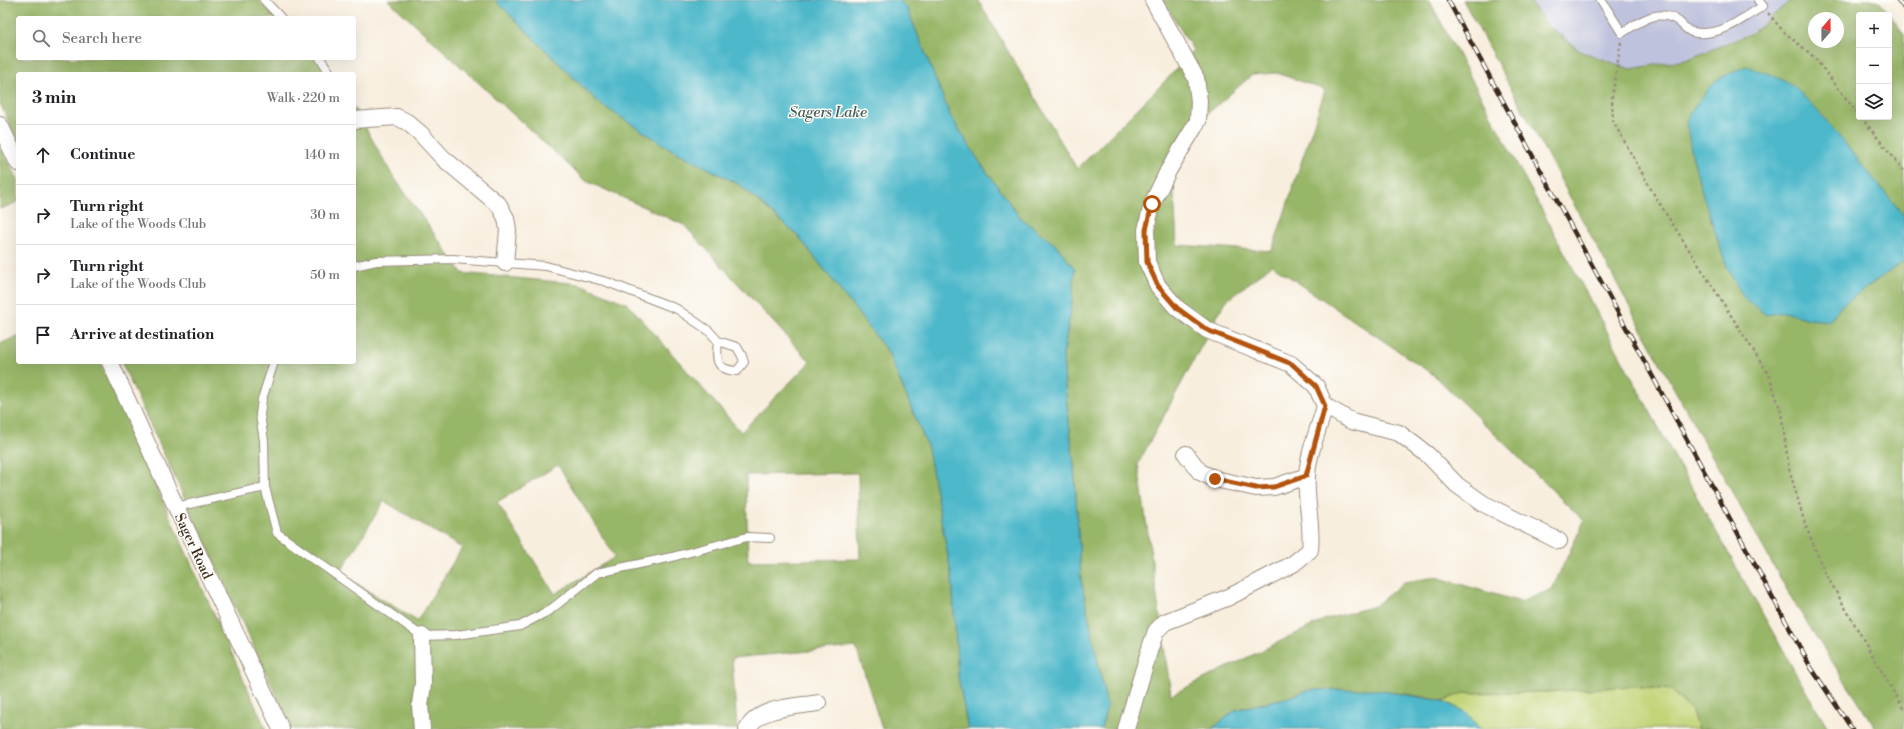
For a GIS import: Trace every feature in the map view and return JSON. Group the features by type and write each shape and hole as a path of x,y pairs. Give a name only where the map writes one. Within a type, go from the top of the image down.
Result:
{"street":[{"path":"1153,0 1196,78 1199,101 1198,120 1168,172 1152,204 1146,230 1147,262 1158,286 1177,308 1207,330 1292,364 1316,386 1325,406 1351,421 1399,433 1428,455 1457,485 1484,504 1559,541"},
{"path":"356,120 397,117 407,122 420,133 443,158 499,205 506,218 508,230 505,263"},
{"path":"0,124 16,159"},
{"name":"Sager Road","path":"111,364 176,507 281,729"},
{"path":"1126,729 1156,631 1165,622 1229,597 1293,564 1310,550 1311,539 1306,476 1325,406"},
{"path":"1186,454 1200,472 1215,479 1256,488 1274,487 1306,476"},
{"path":"422,636 423,684 420,705 422,729"},
{"path":"747,729 757,718 772,710 818,703"}],"lane":[{"path":"264,0 279,16"},
{"path":"1601,0 1622,34 1644,19 1662,14 1677,20 1691,32 1710,33 1728,28 1761,3"},
{"path":"321,60 330,72"},
{"path":"356,266 376,261 453,259 546,266 608,282 677,309 709,331 718,341"},
{"path":"273,364 262,399 260,415 264,441 265,487 277,533 422,636 456,635 520,626 550,610 598,573 672,557 747,537 770,538"},
{"path":"176,507 265,487"}],"path":[{"path":"1761,3 1783,31 1814,57 1856,111"},
{"path":"1622,34 1612,97 1613,121 1656,198 1769,375 1781,412 1789,469 1805,524 1824,571 1904,710"},
{"path":"1863,120 1904,170"}],"shaded area":[{"path":"1529,0 1791,0 1752,32 1686,60 1630,69 1580,51 1545,23"}],"green space":[{"path":"0,0 258,0 274,16 16,16 16,60 318,60 329,72 16,72 16,138 0,103"},
{"path":"388,0 495,0 600,104 669,148 740,185 799,237 888,352 928,448 952,578 958,676 968,729 882,729 856,647 732,658 737,729 292,729 122,364 356,364 356,111 391,173 462,273 580,284 628,304 741,432 810,362 684,225 586,181","holes":["558,465 615,557 555,594 497,502","858,473 860,559 748,561 746,475","384,501 462,548 417,621 340,573"]},
{"path":"899,0 978,0 1077,169 1171,75 1193,50 1163,0 1429,0 1676,460 1807,693 1829,729 1698,729 1691,710 1670,690 1633,686 1545,692 1463,693 1443,701 1407,694 1338,689 1309,690 1289,697 1235,710 1212,729 1101,729 1107,706 1081,580 1074,465 1065,386 1063,356 1072,302 1058,247 1020,217 981,164 950,115 907,8","holes":["1277,73 1325,90 1272,251 1177,245 1173,174 1206,115 1252,75","1272,265 1435,376 1584,521 1552,589 1521,602 1436,577 1404,582 1375,606 1326,619 1171,695 1138,464 1225,302"]},
{"path":"1463,0 1529,0 1545,23 1580,51 1630,69 1686,60 1752,33 1791,0 1878,0 1887,12 1856,12 1856,120 1892,120 1892,18 1904,34 1904,216 1824,119 1794,86 1692,154 1703,196 1728,270 1766,315 1784,312 1809,319 1829,321 1842,305 1904,261 1904,729 1876,729 1796,606 1671,383"},
{"path":"0,146 16,175 16,203 0,209"},
{"path":"16,337 16,364 101,364 266,729 0,729 0,344"},
{"path":"1633,686 1670,690 1691,710 1698,729 1480,729 1467,713 1443,701 1463,693 1545,692"}],"water":[{"name":"Sagers Lake","path":"495,0 899,0 907,8 950,115 981,164 1020,217 1058,247 1075,269 1072,302 1063,356 1074,465 1081,580 1107,706 1101,729 968,729 958,676 952,578 928,448 888,352 799,237 740,185 669,148 600,104"},
{"path":"1746,66 1772,75 1794,86 1825,119 1904,216 1904,261 1842,305 1829,321 1809,319 1784,312 1766,315 1744,298 1728,270 1703,196 1692,154 1686,122 1695,106 1716,80"},
{"path":"1371,689 1443,701 1467,713 1480,729 1212,729 1235,710 1289,697 1309,690"}],"railway":[{"path":"1448,0 1810,666 1852,729"},
{"path":"1898,0 1904,8"}],"route":[{"path":"1152,204 1146,230 1147,262 1158,286 1177,308 1207,330 1292,364 1316,386 1325,406 1312,449 1306,476 1274,487 1256,488 1215,479"}]}
